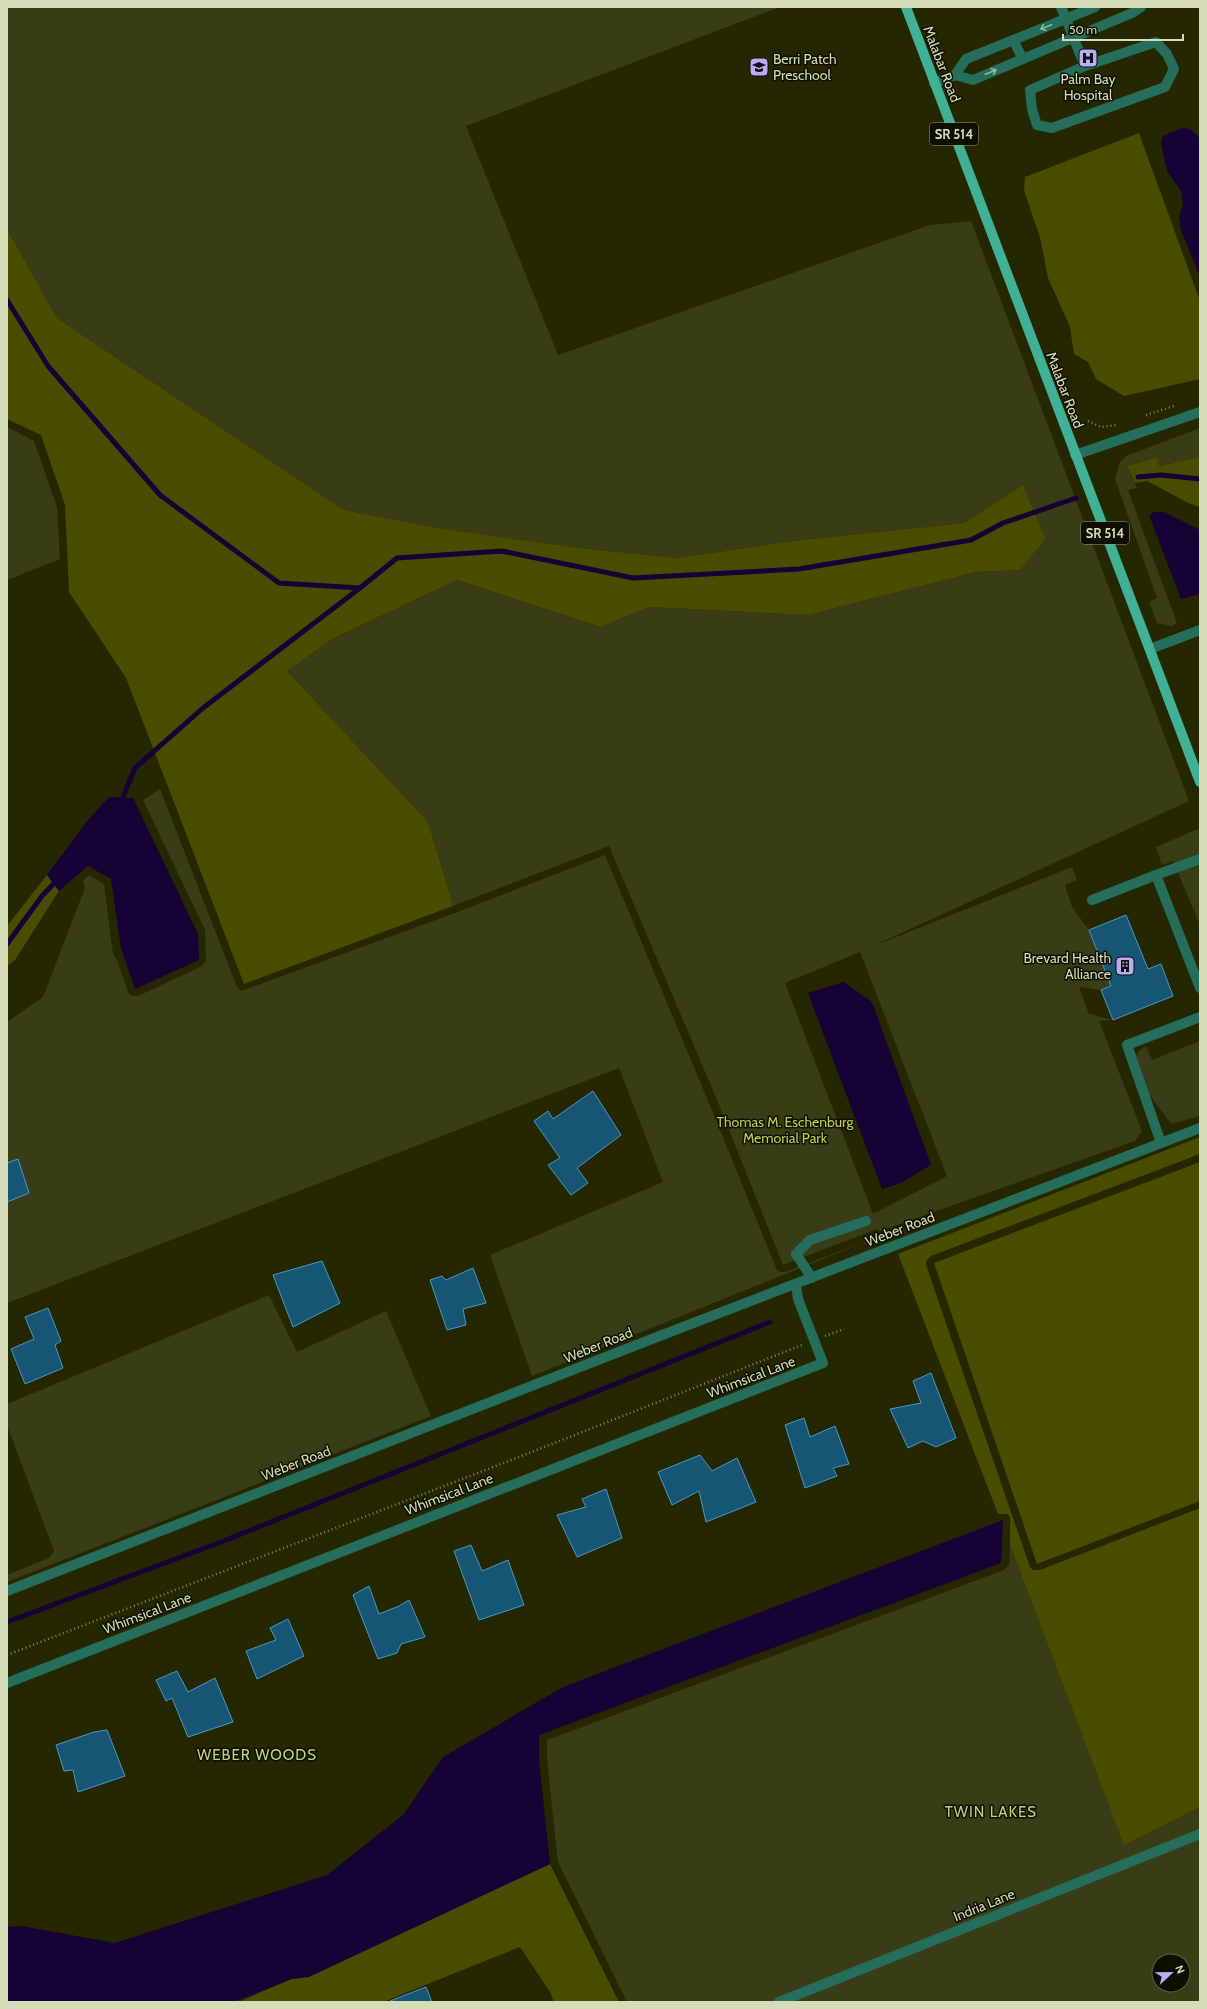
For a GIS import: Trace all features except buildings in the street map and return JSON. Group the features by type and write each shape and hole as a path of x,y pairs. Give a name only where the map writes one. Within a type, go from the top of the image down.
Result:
{"main road":[{"name":"Malabar Road","path":"906,7 1200,782"}],"street":[{"path":"1060,7 1085,66"},
{"path":"934,83 954,75 966,59 1095,7"},
{"path":"954,75 973,80 1132,14 1141,7"},
{"path":"1013,40 1023,59"},
{"path":"1156,42 1166,54 1174,69 1165,87 1052,128 1037,125 1032,109 1030,90 1085,66 1156,42"},
{"path":"1075,455 1200,412"},
{"path":"1150,649 1200,630"},
{"path":"1092,900 1200,859"},
{"path":"1156,875 1200,988"},
{"path":"1161,1143 1127,1045 1200,1017"},
{"name":"Weber Road","path":"7,1591 657,1337 1200,1128"},
{"path":"812,1278 796,1254 810,1240 866,1221"},
{"name":"Whimsical Lane","path":"7,1683 823,1363 798,1299 796,1284"},
{"name":"Indria Lane","path":"779,2002 1200,1834"}],"path":[{"path":"1139,418 1167,407 1180,405"},
{"path":"1088,421 1101,427 1118,425"},
{"path":"7,1655 514,1459 844,1329"}],"green space":[{"name":"Thomas M. Eschenburg Memorial Park","path":"7,7 780,7 466,126 558,355 930,225 971,221 1189,801 871,947 1072,867 1077,880 1065,885 1072,907 1089,930 1111,986 1101,990 1079,987 1089,1014 1113,1020 1099,1021 1142,1131 1135,1141 880,1231 877,1229 783,1265 717,1100 609,846 453,906 428,822 287,671 334,638 457,580 601,627 649,607 808,615 976,572 1020,570 1023,485 964,523 792,541 678,558 579,548 438,528 344,510 57,318 7,229","holes":["860,952 947,1176 873,1214 785,983"]},
{"path":"7,427 34,441 57,507 60,559 7,580"},
{"path":"1200,428 1200,457 1159,466 1157,459 1127,466 1137,488 1128,490 1177,623 1171,626 1157,623 1149,602 1157,598 1115,479 1120,462 1126,456"},
{"path":"160,789 237,987 241,991 455,913 605,855 777,1270 780,1272 785,1272 875,1238 532,1376 490,1255 663,1182 619,1068 7,1303 7,1022 43,997 85,888 83,880 89,875 104,884 113,954 117,960 128,992 131,996 138,996 202,966 206,961 205,930 143,800"},
{"path":"1200,828 1200,925 1173,861 1162,865 1156,847"},
{"path":"1200,1041 1200,1116 1171,1124 1147,1091 1136,1056 1139,1051 1146,1046 1152,1060"},
{"path":"269,1295 297,1352 386,1311 431,1416 7,1582 7,1575 49,1558 54,1551 7,1425 7,1404"},
{"path":"1010,1545 1124,1844 1200,1807 1200,2002 627,2002 558,1862 547,1760 547,1740 1004,1570 1009,1565"}],"shaded area":[{"path":"1182,128 1190,129 1200,138 1200,277 1181,230 1179,217 1183,204 1181,191 1167,171 1161,143 1163,136"},
{"path":"1139,133 1200,301 1200,379 1124,396 1096,379 1088,362 1074,354 1070,327 1048,278 1040,237 1024,191 1025,177"},
{"path":"7,229 57,318 344,510 438,528 579,548 678,558 792,541 964,523 1023,485 1045,539 1020,570 976,572 808,615 649,607 601,627 457,580 334,638 287,671 428,822 453,906 244,984 126,678 69,592 65,505 41,435 7,419"},
{"path":"1200,457 1200,507 1188,503 1147,481 1135,483 1127,466 1157,458 1159,466"},
{"path":"1154,512 1164,512 1200,530 1200,594 1181,599 1149,515"},
{"path":"109,797 133,798 198,934 199,960 135,989 121,948 111,879 88,866 59,891 47,875 88,820"},
{"path":"47,875 59,891 15,960 7,966 7,926"},
{"path":"844,982 872,1002 931,1165 901,1183 882,1189 808,993"},
{"path":"1200,1137 1200,1154 931,1256 926,1261 926,1265 1030,1567 1033,1570 1040,1570 1200,1508 1200,1807 1124,1845 1010,1545 1010,1517 1007,1514 998,1514 898,1254"},
{"path":"1200,1162 1200,1501 1037,1564 934,1263"},
{"path":"1003,1520 1001,1563 539,1735 539,1761 550,1864 309,1977 292,1979 234,2002 7,2002 7,1927 21,1926 115,1943 327,1875 403,1815 443,1757 563,1687"},
{"path":"550,1864 619,2002 554,2002 550,1992 520,1947 383,2002 239,2002"}],"waterway":[{"path":"7,300 48,366 160,495 279,583 360,588 397,558 502,551 633,578 799,569 971,540 1003,523 1076,498"},
{"path":"1138,477 1161,475 1200,479"},
{"path":"120,804 135,768 203,708 360,588"},
{"path":"7,944 42,896 58,879"},
{"path":"7,1622 221,1542 770,1322"}],"place":[{"name":"Palm Bay Hospital","path":"1088,58"},
{"name":"Berri Patch Preschool","path":"759,67"},
{"name":"Brevard Health Alliance","path":"1125,966"}],"district":[{"name":"WEBER WOODS","path":"257,1755"},
{"name":"TWIN LAKES","path":"991,1812"}]}
